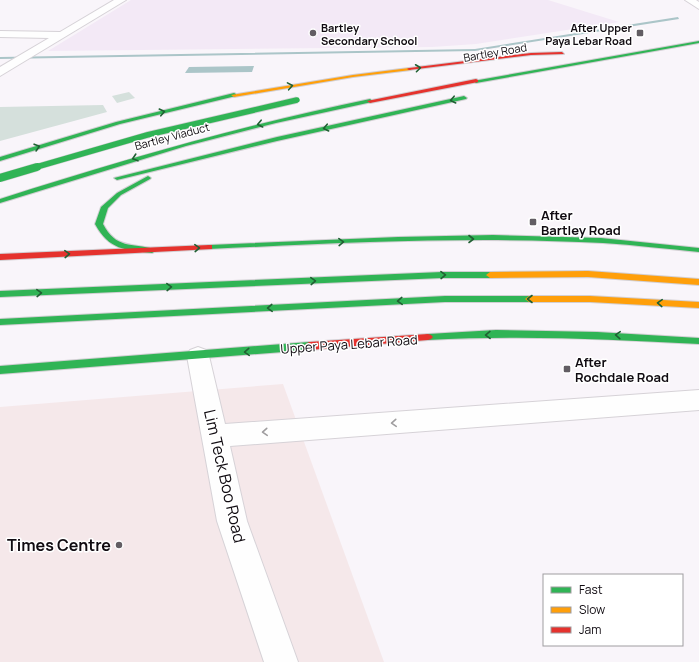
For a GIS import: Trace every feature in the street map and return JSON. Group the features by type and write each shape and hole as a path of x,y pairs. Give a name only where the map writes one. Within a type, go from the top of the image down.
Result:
{"main road":[{"name":"Bartley Road","path":"353,104 699,42"},
{"path":"560,76 646,56 664,48"},
{"name":"Bartley Road","path":"0,159 118,123 235,95 353,76 531,54 566,52 420,78"},
{"path":"111,180 205,156 476,95"},
{"name":"Bartley Viaduct","path":"0,178 97,149 175,128 300,99"},
{"name":"Bartley Viaduct","path":"0,201 147,154 254,126 353,104"},
{"path":"152,251 115,245 103,235 99,224 105,207 119,194 141,181 205,156"},
{"path":"0,257 152,251 295,243 420,240 567,239 699,250"},
{"path":"0,294 442,275 588,274 699,282"},
{"path":"0,322 445,299 590,299 699,305"},
{"name":"Upper Paya Lebar Road","path":"0,370 457,335 598,334 699,341"}],"street":[{"path":"5,69 121,0"},
{"path":"690,0 699,6"},
{"path":"0,34 62,35"},
{"name":"Lim Teck Boo Road","path":"198,356 232,522 282,662"},
{"path":"214,436 699,400"}],"shaded area":[{"name":"Bartley Secondary School","path":"131,0 548,0 619,22 476,44 432,47 48,51"},
{"path":"129,92 135,98 117,103 112,96"},
{"path":"103,105 107,112 0,141 0,107"},
{"path":"283,384 384,662 0,662 0,407"}],"water":[{"path":"254,66 252,72 185,73 189,67"}],"waterway":[{"path":"0,58 475,50 678,18"}],"traffic: fast":[{"path":"476,81 699,42"},
{"path":"0,159 118,123 234,95"},
{"path":"117,178 277,139 464,98"},
{"path":"0,178 147,135 297,100"},
{"path":"0,201 137,158 184,145 276,121 370,101"},
{"path":"148,178 119,194 105,207 99,224 103,232 114,243 128,248 152,251"},
{"path":"209,247 398,239 540,238 643,244 699,250"},
{"path":"0,294 442,275 490,275"},
{"path":"0,322 445,299 529,299"},
{"path":"428,337 496,334 564,334 699,341"},
{"path":"0,370 309,346"}],"traffic: slow":[{"path":"234,95 353,76 409,69"},
{"path":"490,275 588,274 699,282"},
{"path":"529,299 590,299 699,305"}],"traffic: jam":[{"path":"409,69 531,54 562,53"},
{"path":"370,101 476,81"},
{"path":"0,257 209,247"},
{"path":"309,346 428,337"}],"place":[{"name":"Bartley Secondary School","path":"313,33"},
{"name":"After Upper Paya Lebar Road","path":"640,33"},
{"name":"After Bartley Road","path":"533,222"},
{"name":"After Rochdale Road","path":"567,369"},
{"name":"Times Centre","path":"119,545"}]}
